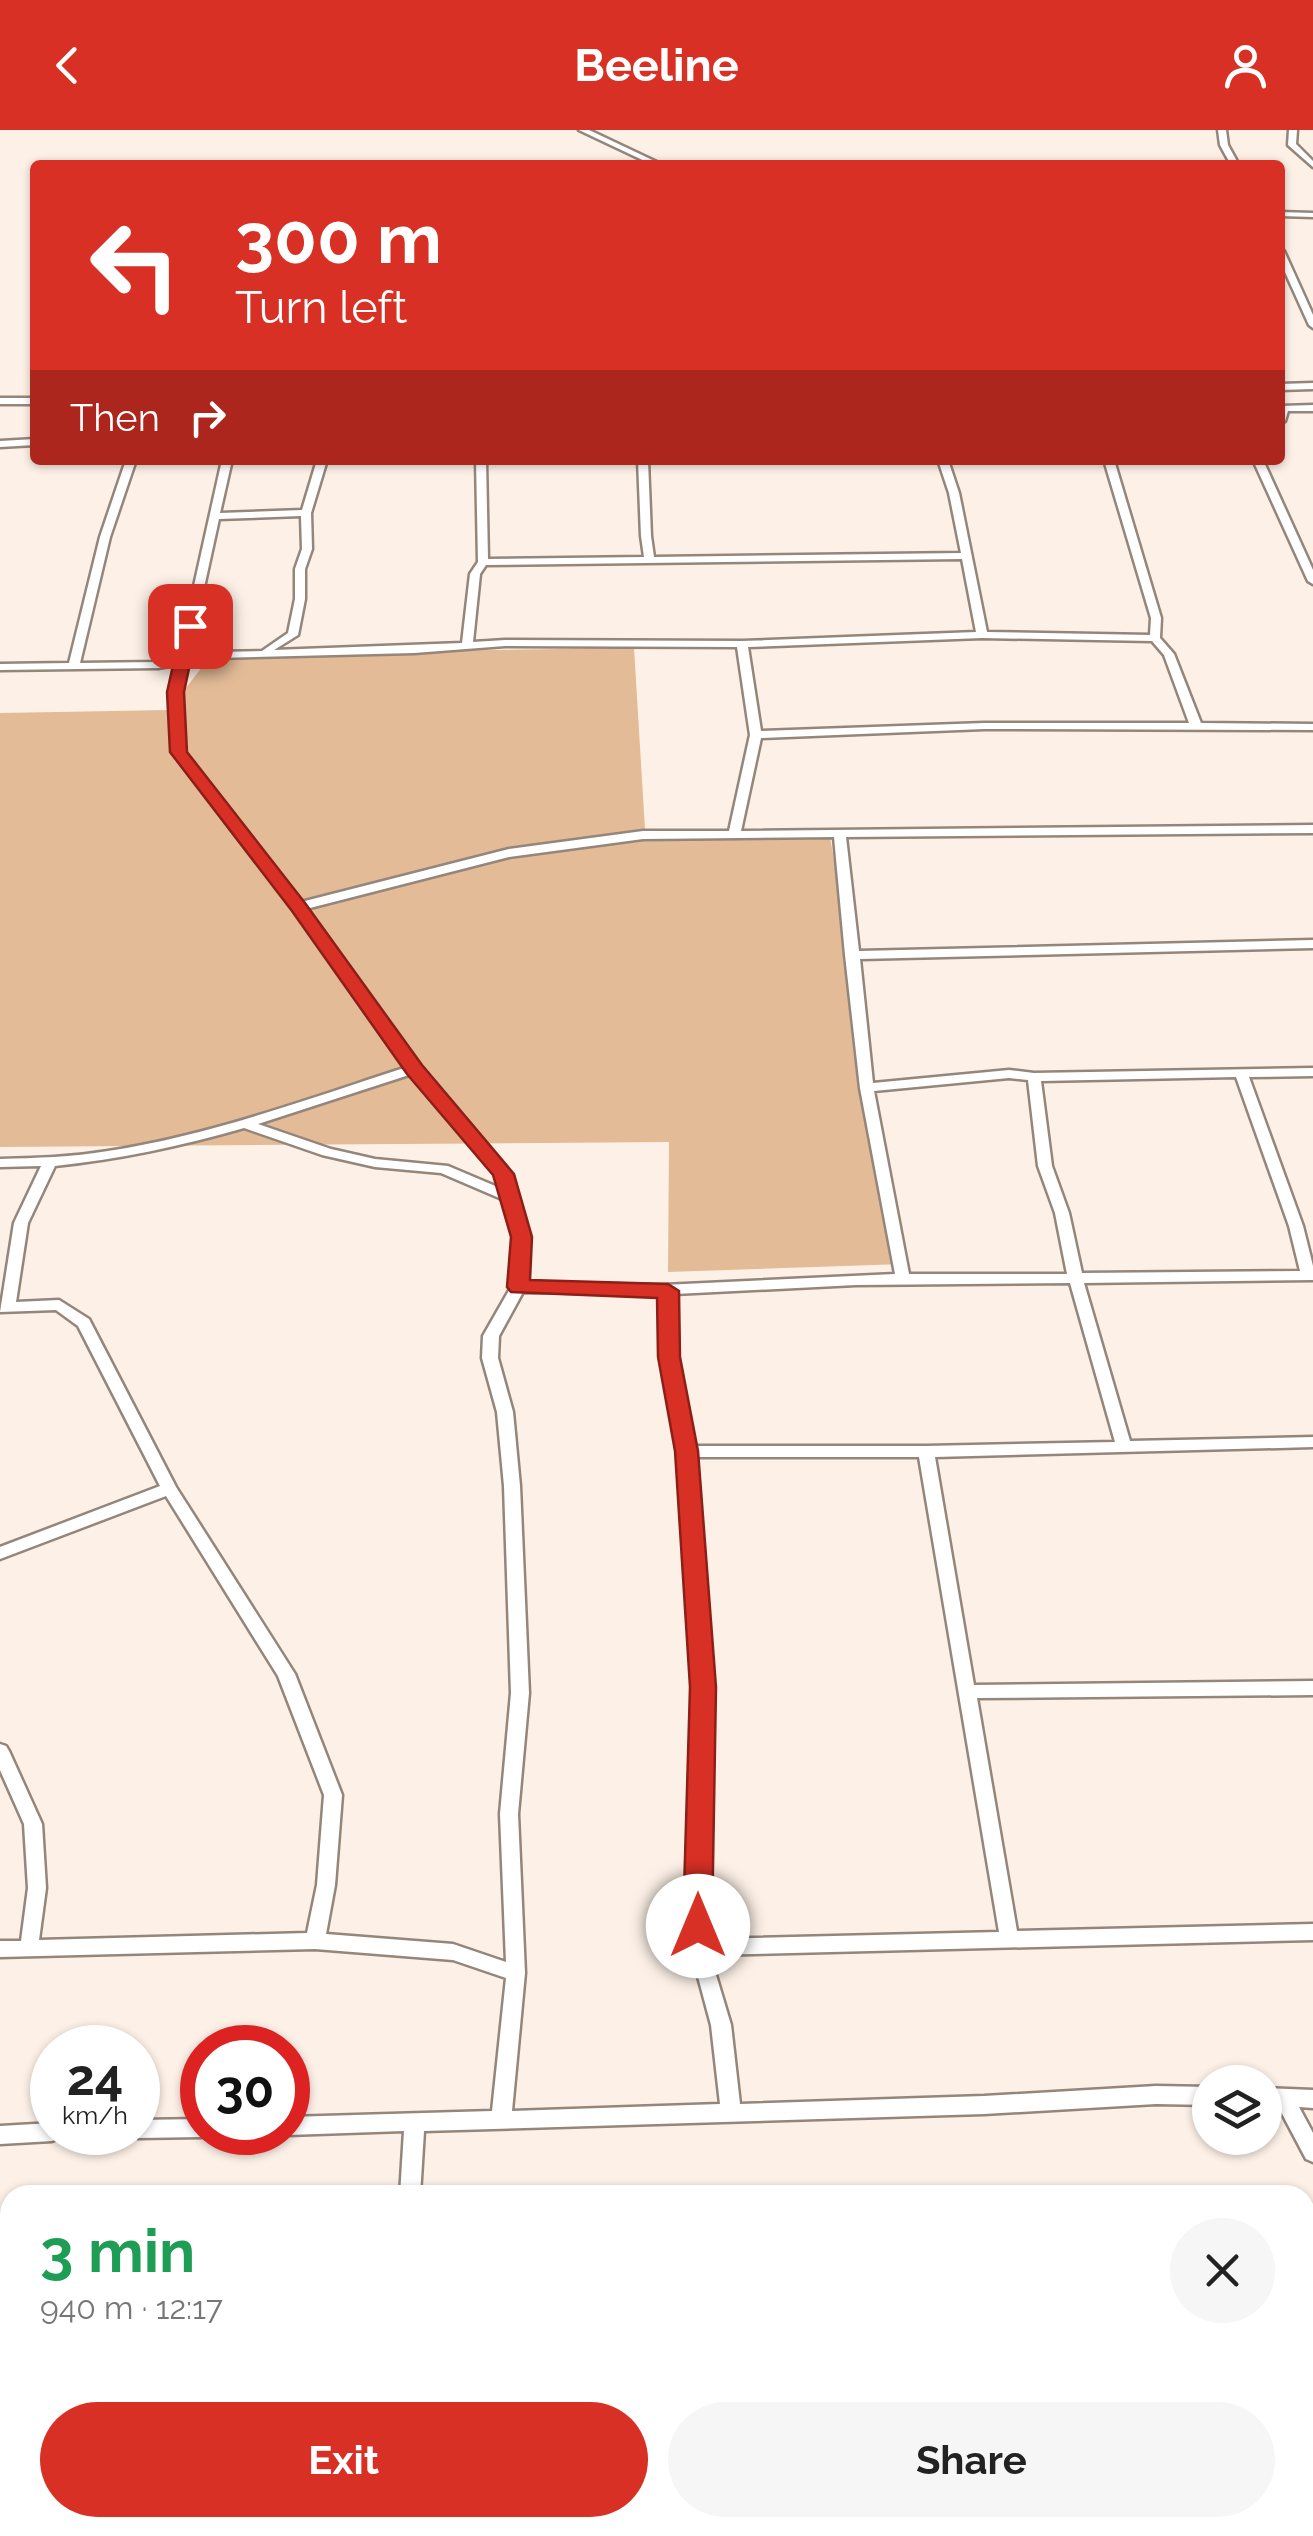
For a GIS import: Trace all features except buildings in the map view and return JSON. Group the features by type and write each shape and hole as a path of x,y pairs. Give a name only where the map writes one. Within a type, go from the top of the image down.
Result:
{"street":[{"path":"583,130 648,160"},
{"path":"1222,130 1232,160"},
{"path":"1294,130 1292,144 1313,166"},
{"path":"1285,214 1313,215"},
{"path":"1285,263 1313,325"},
{"path":"1285,287 1295,287"},
{"path":"1285,387 1313,382"},
{"path":"0,401 30,401"},
{"path":"1285,408 1313,408"},
{"path":"0,444 30,442"},
{"path":"74,666 105,537 130,465"},
{"path":"226,465 176,692 178,752 298,907 414,1070 504,1174 522,1237 518,1287 491,1336 490,1358 505,1412 512,1486 520,1694 509,1814 516,1972 501,2118"},
{"path":"263,652 293,635 300,599 300,570 308,549 306,513 320,465"},
{"path":"467,646 476,574 483,562 482,465"},
{"path":"644,465 644,524 650,561"},
{"path":"944,465 982,635"},
{"path":"1110,465 1132,549 1156,618 1156,638 1168,654 1196,726"},
{"path":"1260,465 1313,581"},
{"path":"216,516 306,513"},
{"path":"483,562 967,556"},
{"path":"293,635 310,652"},
{"path":"0,667 182,663 216,654 467,646 742,644 982,635 1156,638"},
{"path":"734,834 756,735 742,644"},
{"path":"756,735 984,726 1313,727"},
{"path":"298,907 556,844 643,835 1313,830"},
{"path":"840,833 867,1088 903,1279"},
{"path":"851,956 1313,944"},
{"path":"0,1164 50,1162 172,1144 414,1070"},
{"path":"867,1088 1010,1074 1034,1077 1313,1072"},
{"path":"518,1287 668,1291 903,1279 1005,1281 1074,1276 1310,1275 1240,1073"},
{"path":"1034,1077 1045,1166 1062,1214 1074,1276 1124,1446"},
{"path":"243,1123 327,1152 375,1163 443,1169 512,1198"},
{"path":"50,1162 20,1222 4,1306 59,1306 84,1324 169,1489 286,1674 332,1795 326,1885 315,1941"},
{"path":"18,1164 36,1185"},
{"path":"668,1291 669,1357 686,1451 703,1687 696,1904 700,1948 722,2025 731,2111"},
{"path":"686,1451 926,1452 1313,1442"},
{"path":"926,1452 1008,1937"},
{"path":"0,1553 169,1489"},
{"path":"967,1692 1313,1688"},
{"path":"0,1751 32,1824 38,1888 29,1947"},
{"path":"700,1948 1313,1932"},
{"path":"0,1949 315,1941 453,1952 516,1972"},
{"path":"310,2125 1192,2097"},
{"path":"1282,2098 1313,2099"},
{"path":"1282,2108 1313,2152"},
{"path":"411,2185 415,2121"},
{"path":"0,2135 30,2133"}],"shaded area":[{"path":"634,648 645,829 830,837 904,1264 668,1272 669,1142 0,1147 0,713 169,710 212,654"}],"route":[{"path":"190,626 176,692 178,752 298,907 414,1070 504,1174 522,1237 518,1287 668,1291 669,1357 686,1451 703,1687 698,1926"}]}
